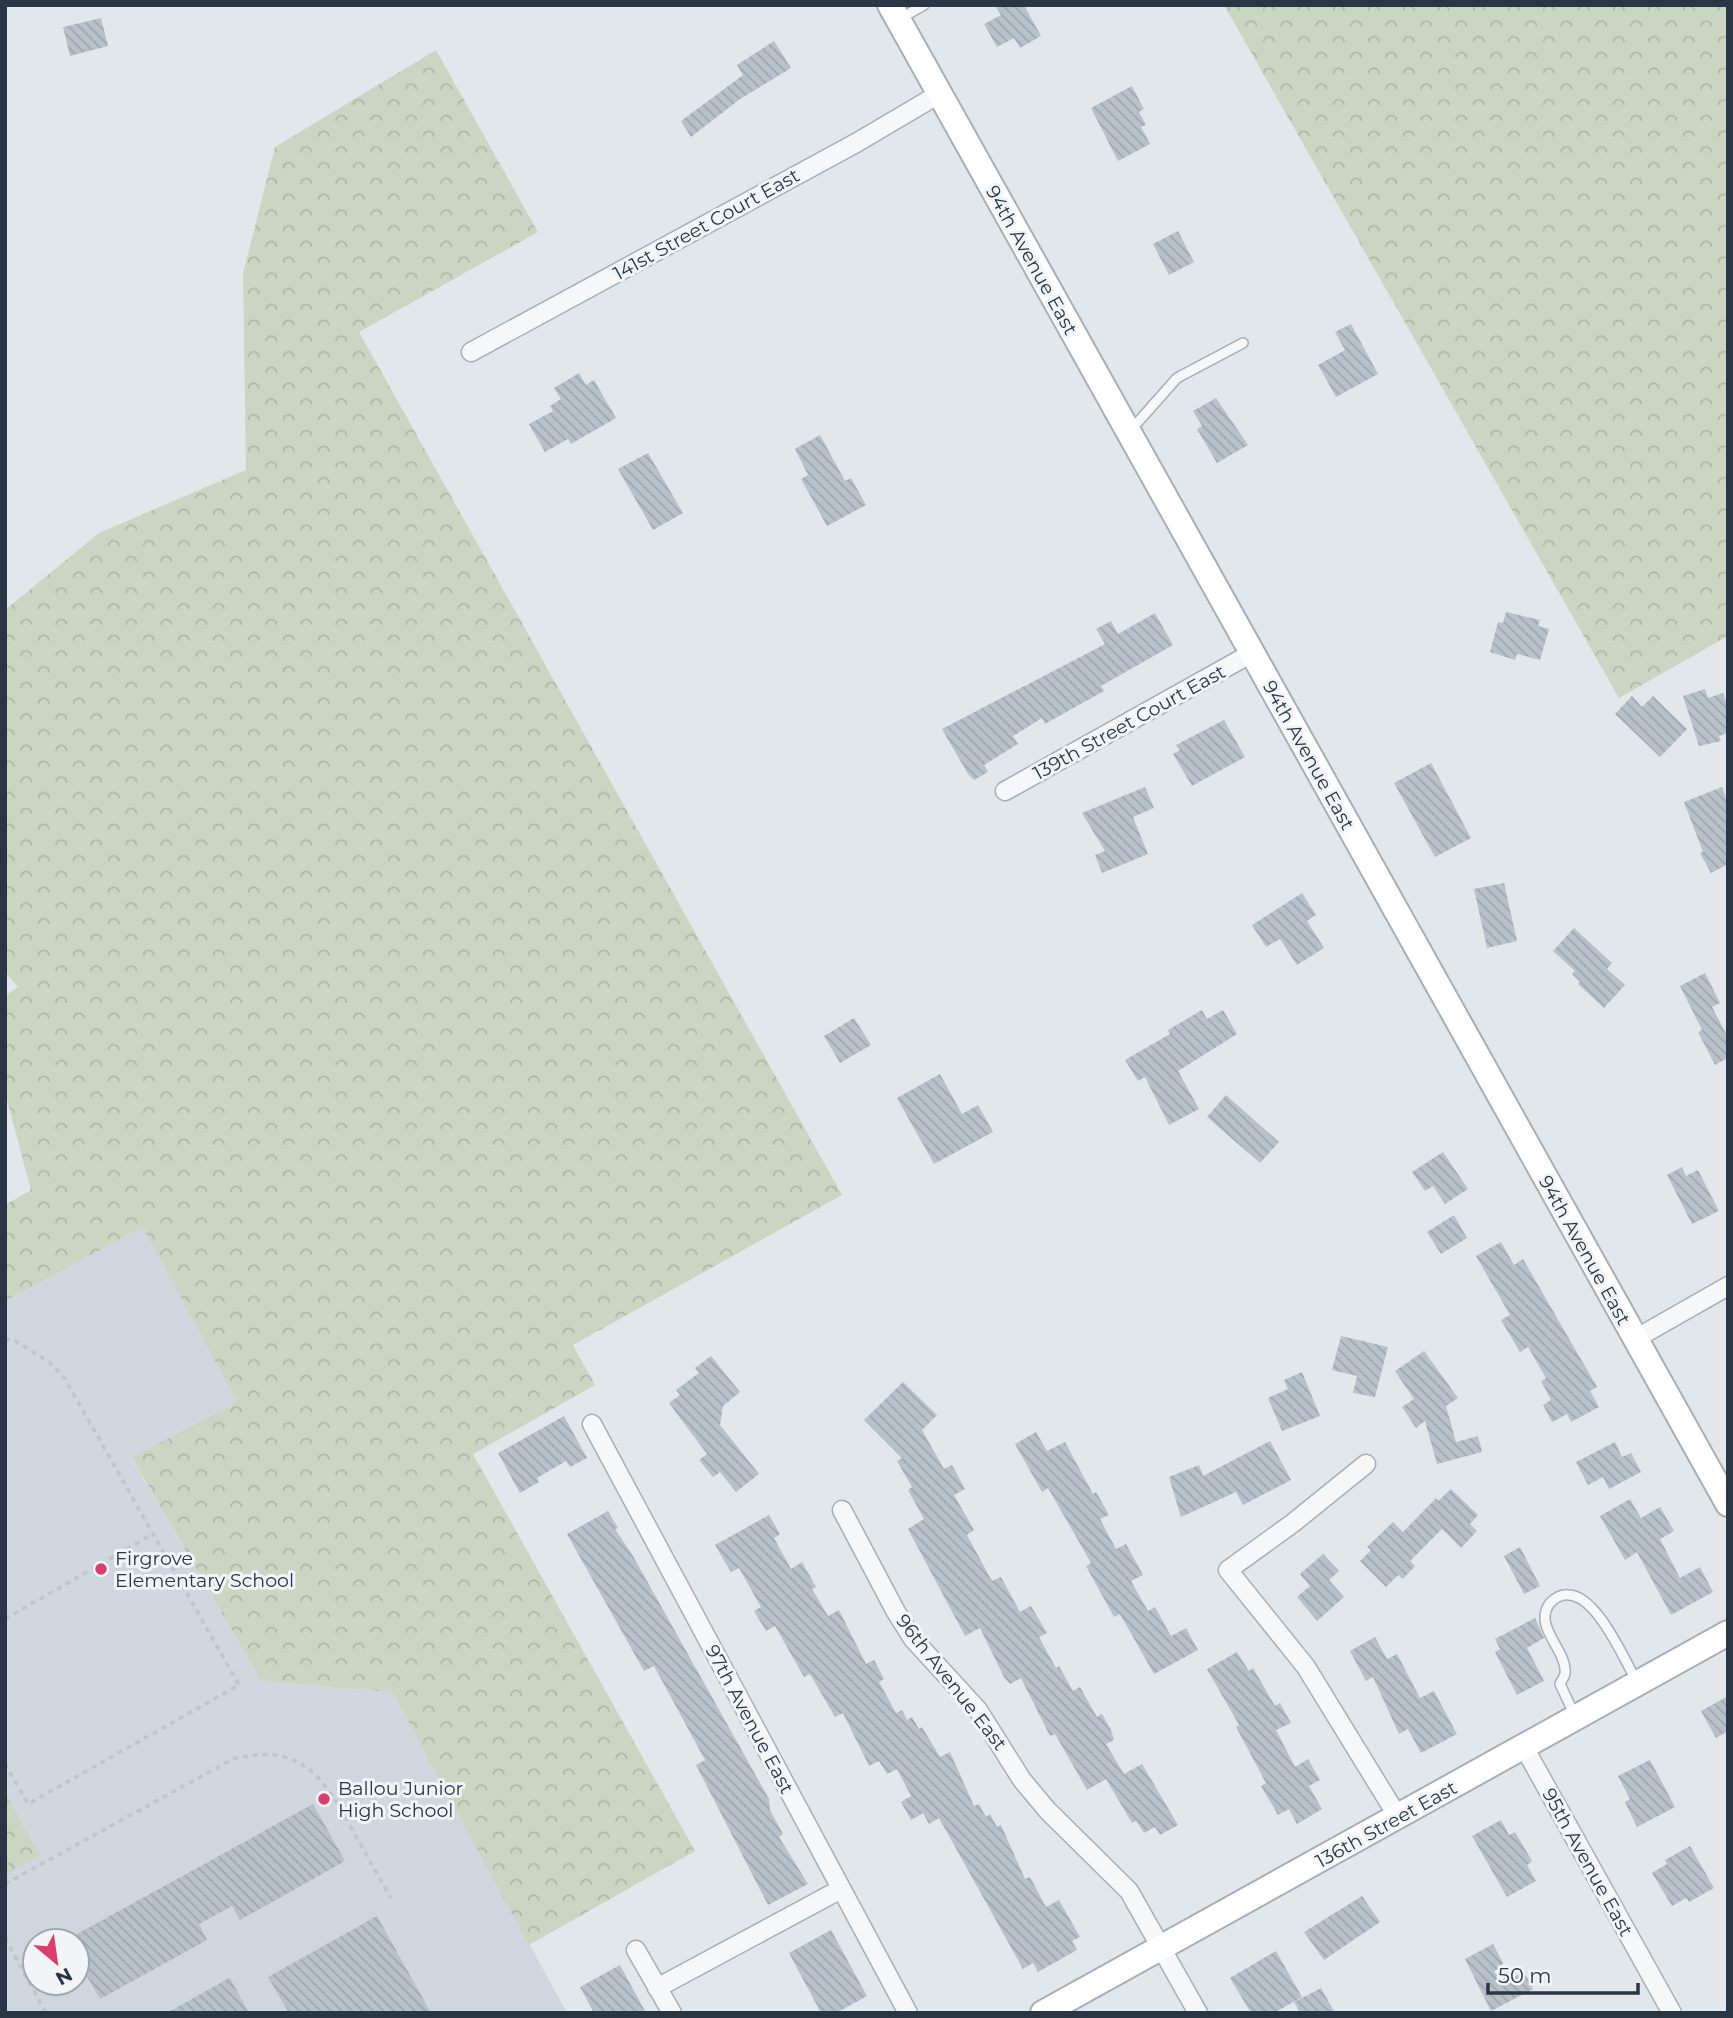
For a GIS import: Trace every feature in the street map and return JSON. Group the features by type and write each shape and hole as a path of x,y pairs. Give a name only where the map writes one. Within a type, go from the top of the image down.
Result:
{"main road":[{"name":"94th Avenue East","path":"894,13 1728,1504"},
{"name":"136th Street East","path":"1043,2013 1728,1633"}],"street":[{"name":"141st Street Court East","path":"471,352 856,143 939,94"},
{"name":"139th Street Court East","path":"1006,791 1252,653"},
{"path":"1635,1339 1728,1286"},
{"name":"97th Avenue East","path":"592,1424 908,2013"},
{"path":"1366,1464 1293,1523 1228,1570 1306,1667 1398,1817"},
{"name":"96th Avenue East","path":"842,1510 896,1612 914,1639 978,1710 1023,1780 1048,1811 1129,1891 1198,2013"},
{"name":"95th Avenue East","path":"1524,1747 1672,2013"},
{"path":"657,1988 841,1889"},
{"path":"636,1950 672,2013"}],"lane":[{"path":"894,13 924,5"},
{"path":"1128,432 1177,378 1243,343"},
{"path":"1576,1718 1560,1684 1565,1674 1562,1660 1545,1619 1546,1609 1554,1598 1568,1594 1590,1604 1638,1684"}],"path":[{"path":"5,1340 12,1339 49,1362 65,1380 239,1685 28,1804 5,1764"},
{"path":"5,1619 153,1534"},
{"path":"5,1884 233,1759 259,1754 298,1762 328,1785 391,1898"},
{"path":"5,1938 46,2013"}],"shaded area":[{"path":"143,1226 237,1402 132,1459 261,1681 392,1692 567,2013 5,2013 5,1301"}],"green space":[{"path":"1224,5 1728,5 1728,636 1619,698"},
{"path":"436,50 538,232 359,332 842,1195 573,1345 595,1385 473,1454 695,1851 529,1945 392,1692 261,1681 132,1458 237,1402 143,1227 5,1301 5,1205 31,1190 5,1093 5,996 18,987 5,972 5,610 99,533 246,470 243,274 275,147"},
{"path":"5,1793 40,1856 5,1875"}],"building":[{"path":"995,5 1024,5 1041,36 1020,48 1014,38 997,47 984,24 1001,15"},
{"path":"101,18 108,46 70,56 63,27"},
{"path":"774,41 791,68 740,99 691,137 681,121 743,75 737,65"},
{"path":"1132,86 1144,109 1139,112 1146,125 1141,127 1150,144 1118,161 1091,108"},
{"path":"1178,231 1194,262 1169,275 1153,244"},
{"path":"1351,324 1378,374 1336,397 1318,365 1345,350 1335,332"},
{"path":"579,373 586,385 594,380 616,418 571,444 568,439 545,452 529,424 553,411 550,406 561,399 554,388"},
{"path":"1216,398 1248,445 1217,463 1197,429 1202,426 1193,411"},
{"path":"820,435 845,481 851,478 866,505 827,526 801,479 808,475 795,449"},
{"path":"648,453 683,513 653,530 618,469"},
{"path":"1506,612 1540,620 1538,626 1549,629 1540,660 1517,654 1515,660 1490,652 1498,622 1503,623"},
{"path":"1155,613 1173,645 1101,686 1104,691 1045,724 1042,718 1013,736 1018,744 984,765 988,772 974,780 968,774 942,729 1105,644 1096,629 1111,621 1118,634"},
{"path":"1705,689 1708,698 1723,693 1728,707 1728,733 1719,736 1721,741 1699,746 1683,696"},
{"path":"1632,696 1642,707 1653,696 1687,729 1660,757 1615,714"},
{"path":"1224,720 1245,757 1192,786 1173,754 1180,750 1176,745"},
{"path":"1431,763 1471,838 1435,857 1394,783"},
{"path":"1145,787 1154,808 1133,817 1148,854 1102,873 1095,855 1105,851 1082,813"},
{"path":"1722,787 1728,803 1728,864 1711,873 1700,853 1703,852 1684,802"},
{"path":"1504,883 1517,941 1487,948 1474,889"},
{"path":"1302,893 1316,915 1307,921 1324,948 1297,965 1280,939 1266,947 1252,925"},
{"path":"1574,928 1612,963 1607,969 1625,985 1604,1008 1578,984 1580,982 1572,974 1575,971 1553,951"},
{"path":"1705,973 1720,1003 1712,1007 1728,1037 1728,1058 1715,1065 1698,1032 1702,1030 1680,986"},
{"path":"1202,1010 1207,1019 1223,1010 1237,1034 1178,1071 1199,1109 1169,1125 1145,1077 1138,1081 1125,1060 1170,1034 1168,1030"},
{"path":"854,1018 871,1045 840,1063 824,1036"},
{"path":"940,1074 962,1114 978,1105 993,1132 934,1164 897,1098"},
{"path":"1226,1095 1279,1142 1260,1163 1207,1117"},
{"path":"1443,1152 1468,1189 1445,1204 1433,1186 1425,1191 1412,1172"},
{"path":"1682,1167 1686,1176 1698,1170 1719,1211 1692,1224 1667,1175"},
{"path":"1454,1215 1467,1238 1441,1254 1427,1232"},
{"path":"1501,1242 1514,1265 1523,1259 1597,1387 1590,1391 1599,1407 1571,1422 1567,1414 1552,1422 1543,1405 1551,1400 1541,1381 1546,1378 1528,1347 1520,1352 1501,1320 1510,1315 1476,1256"},
{"path":"1341,1336 1388,1347 1375,1397 1353,1393 1357,1376 1332,1370"},
{"path":"1424,1351 1458,1398 1446,1406 1456,1442 1478,1436 1482,1452 1437,1464 1425,1421 1416,1428 1402,1407 1414,1399 1395,1371"},
{"path":"711,1356 740,1392 723,1406 720,1425 759,1474 736,1492 720,1472 713,1477 699,1460 707,1454 669,1403 680,1395 676,1390 699,1373 695,1368"},
{"path":"1302,1372 1320,1416 1282,1431 1268,1398 1288,1389 1284,1380"},
{"path":"903,1382 937,1415 922,1430 944,1469 952,1465 965,1489 954,1495 974,1530 967,1535 992,1581 1001,1577 1020,1612 1031,1606 1047,1633 1039,1637 1056,1668 1059,1666 1073,1691 1080,1687 1097,1717 1102,1714 1111,1730 1114,1740 1106,1744 1124,1774 1142,1764 1178,1825 1160,1835 1155,1827 1144,1833 1136,1821 1132,1823 1106,1779 1087,1790 1055,1734 1050,1736 1021,1678 1010,1684 1004,1677 980,1628 965,1636 908,1529 924,1519 908,1490 912,1487 897,1461 902,1458 864,1420"},
{"path":"564,1416 587,1458 570,1467 566,1461 537,1478 539,1482 520,1493 498,1453"},
{"path":"1036,1432 1047,1451 1065,1442 1093,1494 1096,1492 1109,1515 1100,1519 1116,1549 1126,1544 1143,1575 1131,1581 1148,1611 1155,1607 1171,1636 1186,1628 1198,1650 1154,1674 1120,1614 1114,1617 1086,1566 1091,1563 1048,1488 1042,1492 1015,1444"},
{"path":"1270,1441 1291,1480 1243,1505 1236,1492 1181,1517 1169,1477 1199,1465 1203,1476"},
{"path":"1615,1442 1622,1457 1631,1453 1641,1472 1609,1489 1603,1477 1588,1485 1576,1462"},
{"path":"1451,1489 1478,1515 1470,1524 1477,1531 1461,1548 1442,1529 1410,1561 1415,1566 1403,1579 1398,1575 1386,1587 1360,1561 1371,1550 1367,1547 1393,1522 1403,1532 1436,1498 1438,1501"},
{"path":"1630,1499 1641,1518 1660,1507 1674,1531 1660,1539 1680,1578 1700,1567 1713,1592 1671,1615 1637,1552 1625,1560 1600,1516"},
{"path":"608,1511 618,1528 615,1529 633,1556 769,1799 770,1810 783,1834 779,1837 808,1884 768,1905 696,1765 705,1760 654,1666 644,1671 567,1534"},
{"path":"769,1515 780,1534 774,1538 791,1569 802,1562 816,1587 812,1589 828,1616 839,1610 866,1664 874,1660 884,1679 879,1682 896,1713 902,1710 907,1720 912,1717 919,1729 922,1727 940,1757 950,1752 974,1806 979,1804 986,1817 990,1814 997,1827 1001,1825 1025,1879 1030,1877 1046,1907 1059,1900 1080,1937 1072,1941 1077,1950 1038,1972 1033,1963 1023,1969 939,1818 929,1824 923,1813 911,1820 901,1802 911,1796 897,1769 887,1774 879,1761 869,1766 843,1713 835,1717 810,1674 804,1677 775,1626 766,1631 754,1611 761,1607 739,1568 731,1572 715,1545"},
{"path":"1520,1547 1540,1586 1524,1594 1504,1556"},
{"path":"1323,1554 1339,1571 1329,1580 1344,1597 1317,1621 1297,1597 1310,1586 1300,1574"},
{"path":"1535,1618 1544,1638 1527,1648 1544,1681 1517,1695 1495,1652 1500,1649 1495,1639"},
{"path":"1375,1637 1387,1659 1397,1654 1420,1698 1434,1691 1457,1734 1421,1753 1408,1729 1399,1734 1373,1677 1366,1681 1350,1651"},
{"path":"1237,1652 1249,1671 1253,1668 1275,1706 1280,1703 1291,1723 1276,1730 1295,1767 1308,1759 1320,1780 1309,1786 1322,1809 1297,1824 1289,1809 1278,1815 1261,1786 1266,1783 1236,1727 1239,1725 1207,1669"},
{"path":"1728,1696 1728,1731 1716,1738 1701,1711"},
{"path":"1650,1760 1675,1807 1637,1827 1625,1802 1630,1799 1618,1776"},
{"path":"313,1804 345,1861 240,1920 232,1906 199,1924 207,1940 100,1999 91,1983 90,1927"},
{"path":"1501,1820 1509,1835 1515,1832 1532,1861 1527,1865 1536,1881 1507,1897 1472,1836"},
{"path":"1690,1846 1714,1888 1689,1902 1686,1898 1672,1906 1652,1873 1667,1864 1665,1860"},
{"path":"1362,1896 1380,1922 1324,1960 1304,1932"},
{"path":"377,1916 431,2013 289,2013 268,1977"},
{"path":"831,1930 867,1996 836,2013 821,2013 789,1953"},
{"path":"1493,1944 1511,1978 1524,1972 1533,1989 1491,2011 1465,1959"},
{"path":"1276,1951 1302,1997 1274,2013 1251,2013 1230,1978"},
{"path":"620,1965 646,2013 594,2013 580,1987"},
{"path":"229,1978 249,2013 167,2013"},
{"path":"1321,1988 1335,2013 1300,2013 1294,2002"}],"place":[{"name":"Firgrove Elementary School","path":"101,1569"},
{"name":"Ballou Junior High School","path":"324,1799"}]}
